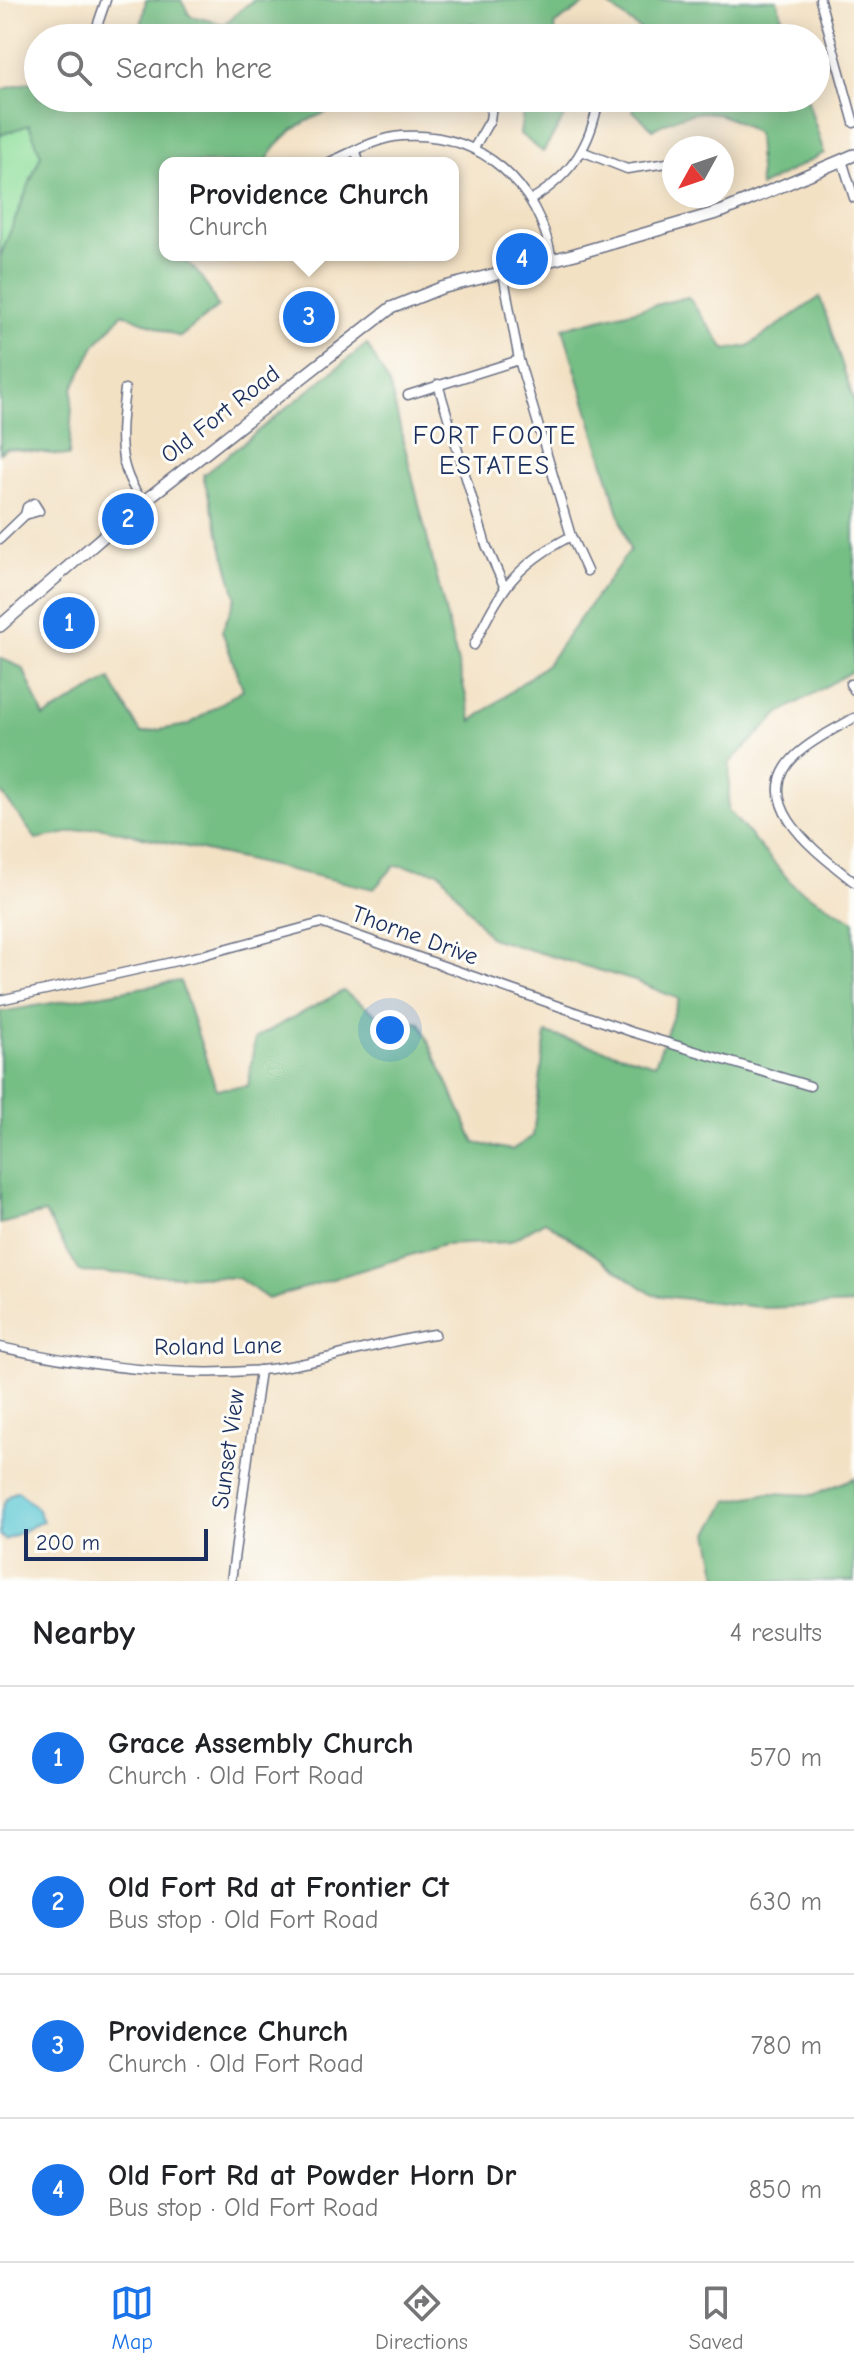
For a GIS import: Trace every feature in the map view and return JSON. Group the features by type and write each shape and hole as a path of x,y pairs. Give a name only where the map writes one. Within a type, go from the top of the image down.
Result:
{"main road":[{"name":"Old Fort Road","path":"0,626 143,502 383,313 427,292 552,260 734,207 854,155"}],"street":[{"path":"98,24 106,0"},
{"path":"820,0 827,24"},
{"path":"830,36 854,123"},
{"path":"474,148 490,120 491,112"},
{"path":"532,199 568,171 584,152 595,112"},
{"path":"342,157 401,136 436,138 474,148 532,199 547,234 552,260"},
{"path":"356,151 358,157"},
{"path":"584,152 627,169 662,164"},
{"path":"842,160 854,198"},
{"path":"503,273 519,360 571,536 587,571"},
{"path":"408,395 519,360"},
{"path":"438,384 486,545 504,586"},
{"path":"125,389 121,458 129,484 143,502"},
{"path":"0,539 25,515"},
{"path":"474,645 504,586 526,564 571,536"},
{"path":"854,718 798,753 783,771 777,787 779,801 789,822 854,882"},
{"name":"Thorne Drive","path":"0,1000 199,956 321,923 632,1032 810,1086"},
{"name":"Roland Lane","path":"0,1347 125,1366 260,1370 435,1334"},
{"name":"Sunset View","path":"231,1581 260,1370"}],"green space":[{"path":"146,0 181,0 190,16 224,24 142,24"},
{"path":"253,0 591,0 555,24 224,24"},
{"path":"602,0 777,0 784,24 633,24"},
{"path":"24,84 24,112 328,112 296,128 269,157 159,157 159,261 184,261 191,266 218,307 180,337 123,313 96,344 73,388 69,456 6,448 0,453 0,257 41,155 29,125 0,135 0,90"},
{"path":"523,112 565,112 543,152 520,134"},
{"path":"634,112 705,112 683,116 653,129"},
{"path":"705,112 811,112 824,153 760,187 757,133"},
{"path":"29,124 41,155 0,257 0,135"},
{"path":"688,297 726,350 748,346 820,297 854,401 854,670 780,713 730,762 728,810 794,886 854,921 854,1304 767,1308 653,1295 545,1221 509,1242 443,1245 268,1299 238,1278 80,1272 45,1213 0,1224 0,1012 180,981 216,1089 248,1086 255,1038 343,991 382,1018 420,1023 475,1143 512,1150 533,1136 546,1033 655,1064 679,999 635,981 490,938 440,872 395,865 374,889 99,827 36,839 0,791 0,658 23,668 44,717 110,679 141,733 188,725 243,689 222,631 236,597 203,475 367,344 390,386 472,721 547,664 630,550 563,328"},
{"path":"854,1478 854,1581 719,1581 709,1533 728,1501 769,1493 813,1495"}],"water":[{"path":"18,1491 37,1508 43,1521 5,1540 0,1535 2,1508 8,1498"}],"place":[{"name":"Old Fort Rd at Powder Horn Dr","path":"522,259"},
{"name":"Providence Church","path":"309,317"},
{"name":"Old Fort Rd at Frontier Ct","path":"128,519"},
{"name":"Grace Assembly Church","path":"69,623"}],"district":[{"name":"FORT FOOTE ESTATES","path":"495,451"}]}
